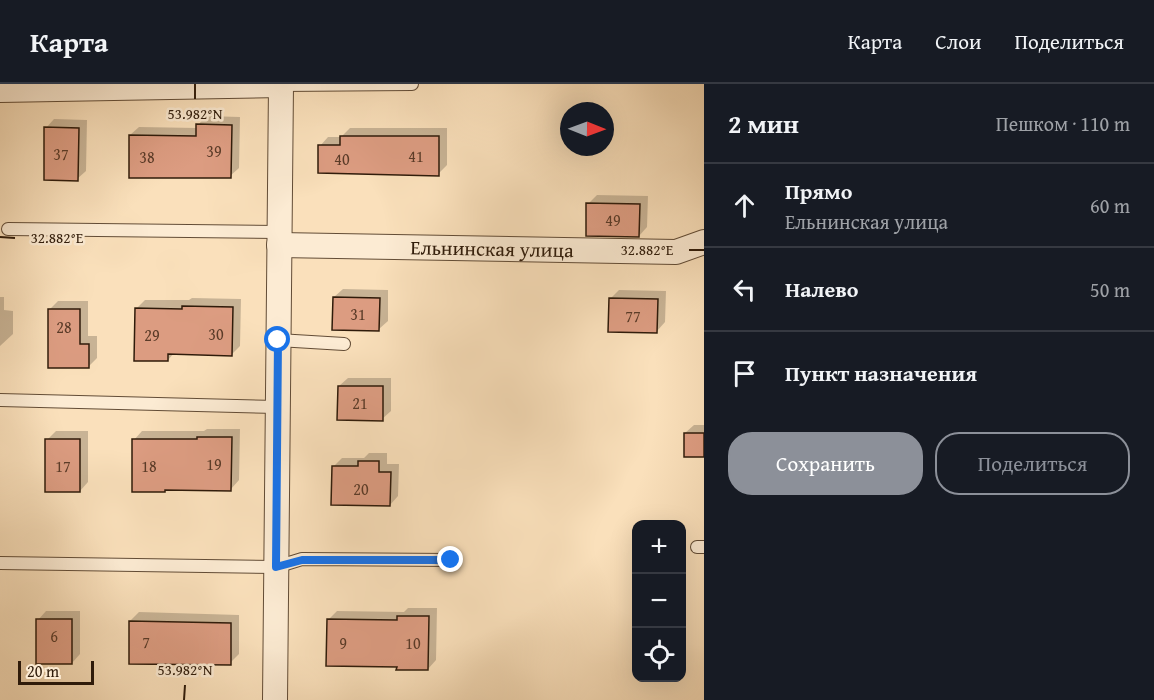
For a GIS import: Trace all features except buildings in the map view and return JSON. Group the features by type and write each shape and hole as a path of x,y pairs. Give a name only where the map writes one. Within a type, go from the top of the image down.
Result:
{"street":[{"path":"0,90 281,86 275,700"},
{"name":"Ельнинская улица","path":"279,239 676,252 704,242"}],"lane":[{"path":"281,86 412,84"},
{"path":"8,229 279,239"},
{"path":"278,340 344,344"},
{"path":"0,400 278,406"},
{"path":"0,563 276,567 302,560 451,560"}],"route":[{"path":"278,340 276,567 302,560 451,560"}]}
